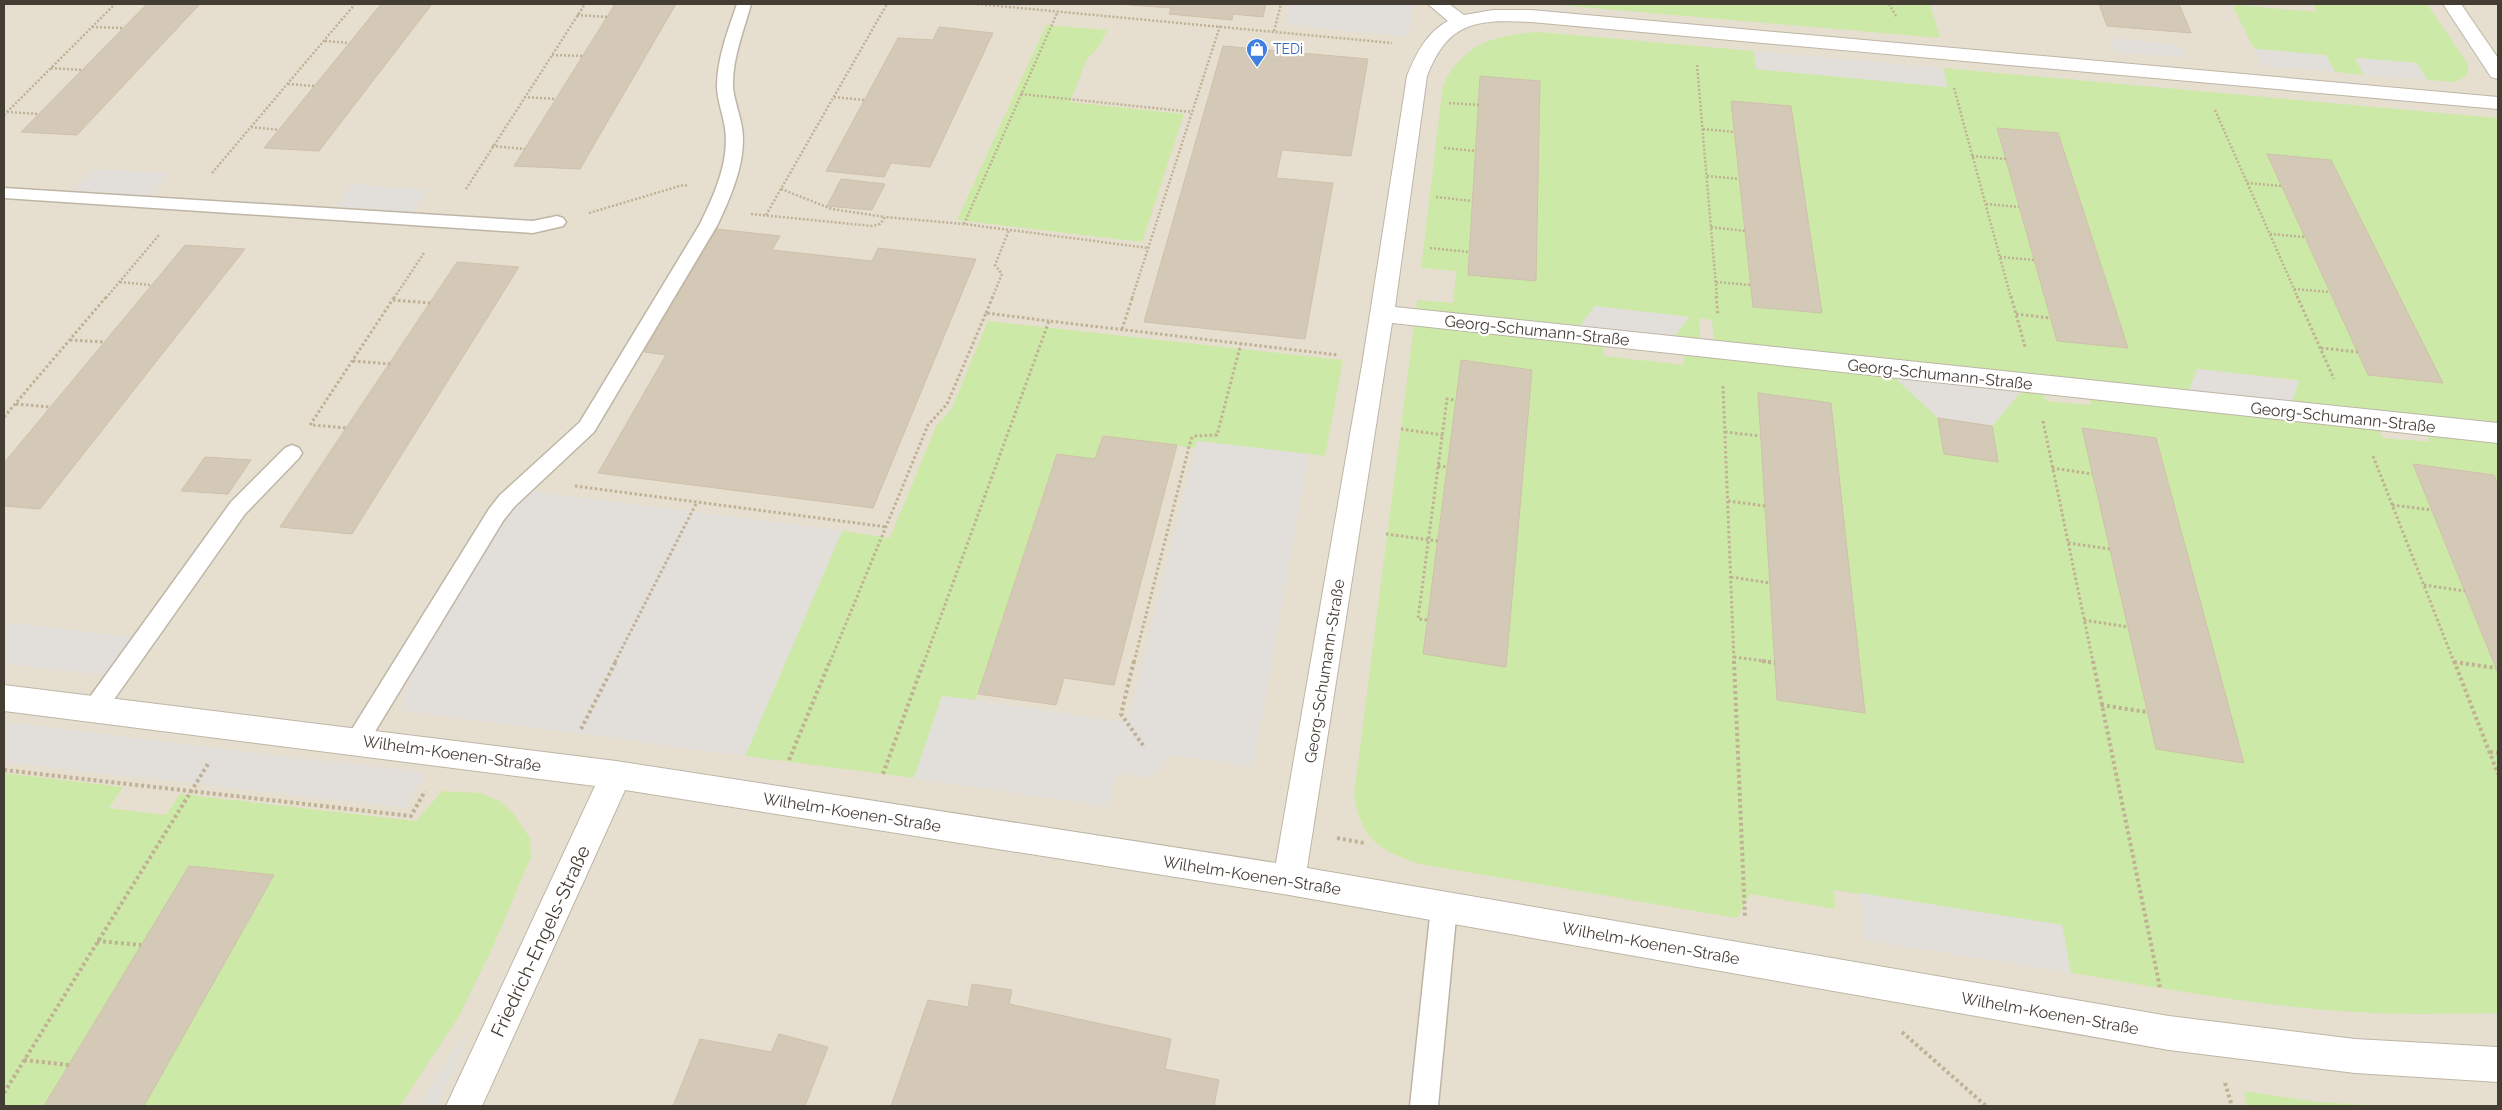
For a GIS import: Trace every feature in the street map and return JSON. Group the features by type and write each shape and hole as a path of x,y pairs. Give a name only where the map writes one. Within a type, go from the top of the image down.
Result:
{"street":[{"path":"1437,4 1460,21"},
{"path":"2452,4 2498,73"},
{"name":"Georg-Schumann-Straße","path":"1290,880 1375,359 1417,76 1429,49 1444,32 1460,21 1487,15 1514,15 2498,103"},
{"name":"Georg-Schumann-Straße","path":"1382,314 2498,433"},
{"name":"Wilhelm-Koenen-Straße","path":"4,698 447,752 616,775 869,814 1290,880 2169,1033 2355,1056 2498,1065"},
{"name":"Friedrich-Engels-Straße","path":"464,1106 616,775"}],"lane":[{"path":"357,741 496,515 530,480 587,427 716,210 734,155 734,130 725,87 728,59 744,4"},
{"path":"4,193 531,227 557,222"},
{"path":"95,708 238,508 292,453"},
{"path":"1424,1106 1444,907"}],"path":[{"path":"4,115 114,4"},
{"path":"766,215 887,4"},
{"path":"977,4 1405,44 1429,49"},
{"path":"1274,31 1281,4"},
{"path":"964,224 1058,11"},
{"path":"577,15 607,17"},
{"path":"1122,329 1220,26"},
{"path":"92,27 123,28"},
{"path":"1694,31 1721,349 1746,960"},
{"path":"324,41 349,43"},
{"path":"552,54 582,56"},
{"path":"1944,54 2035,384 2169,1033"},
{"path":"51,68 82,70"},
{"path":"288,84 314,86"},
{"path":"1021,94 1192,112"},
{"path":"524,97 556,99"},
{"path":"834,97 864,100"},
{"path":"1446,103 1478,106"},
{"path":"7,112 39,114"},
{"path":"251,128 279,130"},
{"path":"1703,129 1734,132"},
{"path":"492,146 525,148"},
{"path":"1441,148 1476,151"},
{"path":"1972,156 2006,159"},
{"path":"1707,176 1739,179"},
{"path":"2247,182 2282,186"},
{"path":"557,222 683,185"},
{"path":"781,189 814,205 834,211 964,224 1148,248"},
{"path":"1435,197 1472,200"},
{"path":"1986,204 2019,207"},
{"path":"716,210 872,226 882,223 885,217"},
{"path":"1711,227 1745,230"},
{"path":"789,761 928,426 948,404 1002,276 1002,273 995,265 1010,230"},
{"path":"2270,234 2305,237"},
{"path":"1427,248 1469,252"},
{"path":"2000,257 2034,260"},
{"path":"119,282 152,284"},
{"path":"1716,282 1750,285"},
{"path":"2294,289 2330,292"},
{"path":"394,300 430,303"},
{"path":"986,313 1375,359"},
{"path":"2016,314 2050,318"},
{"path":"869,814 1049,321"},
{"path":"70,340 104,342"},
{"path":"1145,748 1121,714 1191,439 1194,436 1218,435 1241,343"},
{"path":"2320,348 2358,352"},
{"path":"353,361 390,364"},
{"path":"1428,620 1418,618 1447,399 1456,400"},
{"path":"15,404 50,407"},
{"path":"310,425 347,428"},
{"path":"1725,432 1760,436"},
{"path":"1438,466 1447,467"},
{"path":"2052,468 2092,474"},
{"path":"530,480 887,527"},
{"path":"1728,501 1765,506"},
{"path":"562,768 697,502"},
{"path":"2392,505 2432,510"},
{"path":"1347,529 1438,541"},
{"path":"2068,543 2110,549"},
{"path":"1731,577 1770,583"},
{"path":"2424,585 2465,591"},
{"path":"2084,620 2128,627"},
{"path":"1734,657 1775,663"},
{"path":"2454,662 2496,668"},
{"path":"2101,705 2148,712"},
{"path":"4,1092 232,726"},
{"path":"4,770 411,816 447,752"},
{"path":"2490,752 2498,753"},
{"path":"97,941 141,945"},
{"path":"1898,1028 1986,1106"},
{"path":"24,1060 69,1065"},
{"path":"2224,1079 2232,1106"}],"shaded area":[{"path":"4,4 2498,4 2498,1106 4,1106"},
{"path":"1291,4 1414,4 1408,37 1285,25"},
{"path":"2111,38 2180,46 2185,58 2115,52"},
{"path":"2254,49 2326,55 2335,72 2261,66"},
{"path":"1754,51 1943,68 1948,87 1756,69"},
{"path":"2355,58 2417,63 2427,80 2364,75"},
{"path":"93,169 169,174 149,196 73,190"},
{"path":"352,184 429,190 413,212 335,206"},
{"path":"1595,306 1689,317 1674,338 1578,328"},
{"path":"2197,369 2299,381 2291,404 2188,393"},
{"path":"1892,375 2023,389 1992,426 1938,418"},
{"path":"1197,441 1309,454 1253,767 1171,755 1150,778 1117,773 1109,807 914,778 942,696 1128,722"},
{"path":"534,491 842,531 745,756 401,710 412,669 509,513"},
{"path":"4,622 132,637 104,675 4,663"},
{"path":"4,722 426,773 406,808 4,762"},
{"path":"1860,893 2062,925 2071,973 1864,940"},
{"path":"473,1026 436,1106 418,1106 450,1056"}],"green space":[{"path":"1546,4 1930,4 1940,38"},
{"path":"2313,4 2427,4 2465,60 2468,66 2467,75 2456,82 2427,80 2417,63 2355,58 2364,75 2335,72 2325,55 2254,49 2233,7 2237,5 2316,12"},
{"path":"1046,25 1107,30 1098,48 1087,59 1070,102 1184,114 1142,242 957,220"},
{"path":"1539,32 1754,51 1756,69 1947,87 1943,68 2498,118 2498,425 2291,404 2298,380 2197,369 2188,393 1714,343 1712,320 1699,318 1700,341 1674,338 1688,317 1595,306 1578,328 1416,311 1417,300 1453,303 1456,271 1421,268 1443,85 1460,60 1482,44 1509,35"},
{"path":"988,321 1343,360 1325,456 1198,441 1195,448 1103,436 1095,459 1057,454 976,700 942,696 914,778 745,756 842,531 890,538 936,426 951,410"},
{"path":"1414,325 1603,344 1604,356 1684,365 1683,353 1892,375 1938,418 1944,454 1998,462 1992,426 2023,389 2043,391 2046,401 2091,405 2089,396 2378,428 2383,438 2430,442 2426,433 2498,440 2498,1013 2408,1014 2354,1012 2283,1006 2212,996 2071,973 2062,925 1834,890 1835,909 1750,894 1737,918 1419,864 1382,847 1366,832 1361,822 1354,794"},
{"path":"4,773 123,787 109,808 166,815 180,794 416,821 442,791 480,793 498,800 512,812 530,838 531,857 492,949 459,1016 400,1106 4,1106"},
{"path":"2244,1091 2317,1102 2385,1106 2247,1106"}],"building":[{"path":"147,4 200,4 77,135 21,132"},
{"path":"381,4 432,4 319,151 264,148"},
{"path":"615,4 676,4 580,169 514,166"},
{"path":"1117,4 1266,4 1263,17 1233,14 1232,20 1169,14 1171,8"},
{"path":"2099,4 2179,4 2191,33 2107,26"},
{"path":"939,27 993,33 930,167 891,163 884,177 826,171 898,38 933,40"},
{"path":"1223,46 1368,59 1351,156 1282,150 1276,178 1333,183 1305,339 1144,322"},
{"path":"1480,76 1540,81 1536,281 1468,275"},
{"path":"1731,101 1791,106 1822,313 1753,307"},
{"path":"1997,128 2058,133 2128,348 2057,341"},
{"path":"2267,154 2331,160 2443,383 2368,375"},
{"path":"841,179 885,184 872,210 827,206"},
{"path":"717,229 780,236 772,250 872,261 878,248 976,259 873,508 598,473 666,355 644,352"},
{"path":"185,245 245,249 40,509 4,506 4,463"},
{"path":"457,262 519,267 352,534 280,527"},
{"path":"1461,360 1532,370 1506,667 1423,654"},
{"path":"1758,393 1831,403 1865,713 1777,700"},
{"path":"1938,418 1992,426 1998,462 1944,454"},
{"path":"2082,428 2156,438 2244,763 2156,749"},
{"path":"1103,436 1177,445 1114,685 1064,678 1056,705 978,694 1057,454 1095,459"},
{"path":"205,457 251,460 228,494 181,491"},
{"path":"2413,464 2494,475 2498,485 2498,673"},
{"path":"189,866 274,875 144,1106 44,1106"},
{"path":"972,984 1012,990 1009,1004 1171,1039 1165,1069 1219,1080 1214,1106 891,1106 928,1000 968,1007"},
{"path":"779,1034 828,1047 805,1106 673,1106 700,1039 771,1052"}],"place":[{"name":"TEDi","path":"1257,68"}]}
